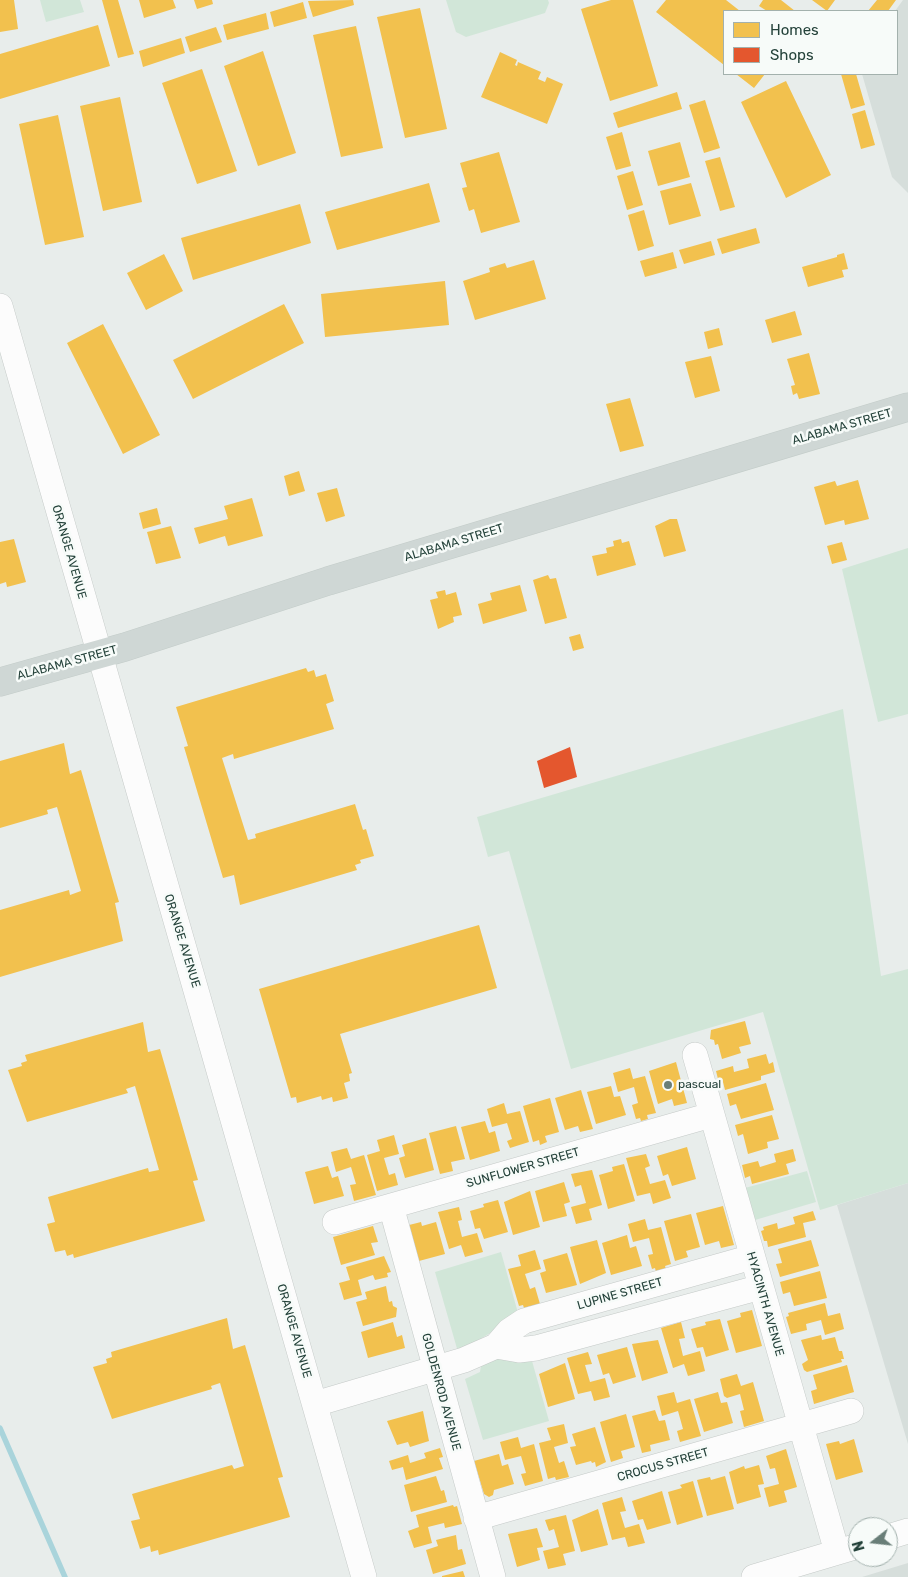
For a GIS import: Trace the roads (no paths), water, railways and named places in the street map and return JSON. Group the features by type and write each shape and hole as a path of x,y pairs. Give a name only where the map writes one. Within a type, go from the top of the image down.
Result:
{"main road":[{"name":"ALABAMA STREET","path":"0,682 125,647 338,578 908,408"}],"street":[{"name":"ORANGE AVENUE","path":"0,306 98,654 204,1014 364,1577"},
{"name":"HYACINTH AVENUE","path":"695,1055 800,1426 848,1549"},
{"name":"SUNFLOWER STREET","path":"335,1222 711,1115"},
{"name":"GOLDENROD AVENUE","path":"391,1206 493,1577"},
{"name":"LUPINE STREET","path":"314,1404 464,1360 496,1346 509,1331 524,1321 752,1257"},
{"path":"496,1346 518,1350 536,1348 761,1286"},
{"name":"CROCUS STREET","path":"476,1518 851,1411"},
{"path":"754,1577 848,1549"}],"waterway":[{"path":"0,1428 65,1577"}],"place":[{"name":"pascual","path":"668,1085"}]}
